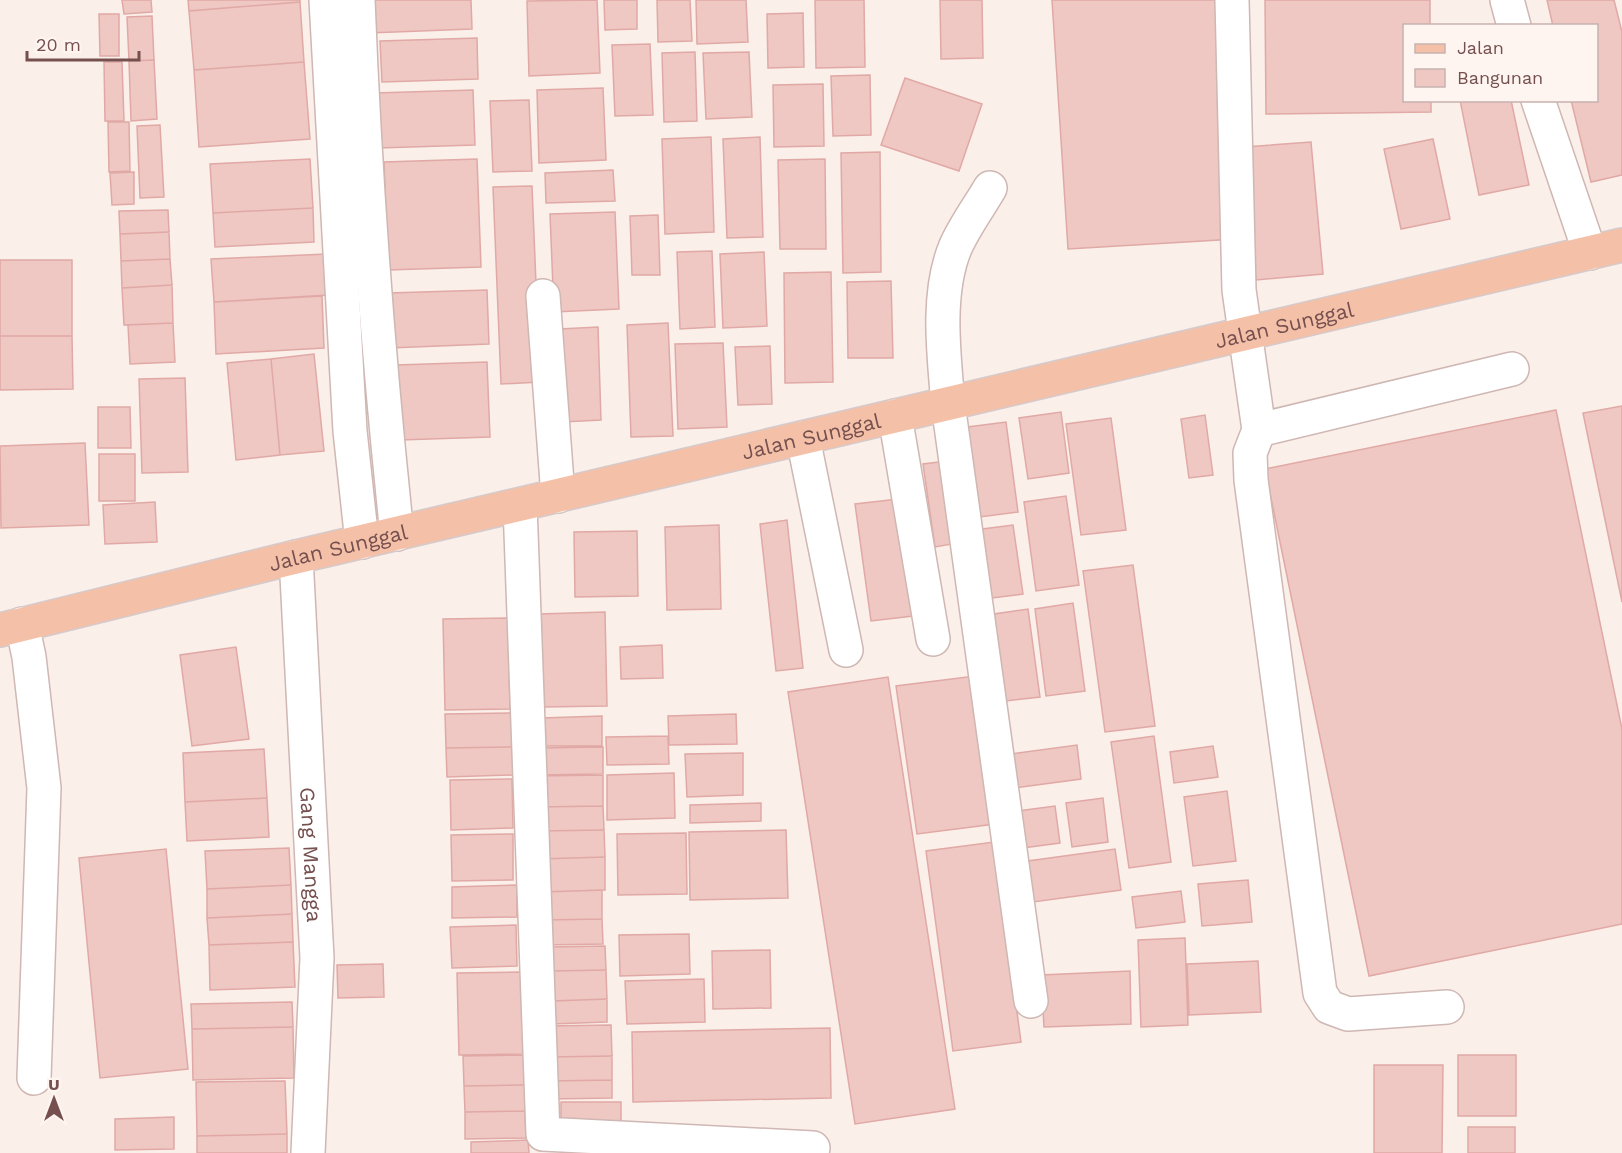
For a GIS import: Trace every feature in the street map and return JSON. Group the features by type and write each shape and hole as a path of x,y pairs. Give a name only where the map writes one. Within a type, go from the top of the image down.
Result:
{"main road":[{"name":"Jalan Sunggal","path":"11,627 296,557 1622,246"}],"street":[{"path":"326,0 350,431 362,542"},
{"path":"358,0 361,78 385,422 397,534"},
{"path":"1232,0 1239,290 1244,334 1253,374 1259,430 1250,453 1251,480 1320,993 1329,1007 1348,1014 1447,1007"},
{"path":"1507,0 1513,24"},
{"path":"329,81 361,78"},
{"path":"1539,102 1590,253"},
{"path":"990,188 956,247 946,285 944,351 948,404 1031,1000"},
{"path":"543,296 558,496"},
{"path":"1259,430 1512,369"},
{"path":"895,416 933,639"},
{"path":"803,438 846,650"},
{"path":"520,505 543,1144 813,1148"},
{"name":"Gang Mangga","path":"296,557 317,958 308,1153"},
{"path":"11,627 29,657 44,788 34,1078"}],"building":[{"path":"122,0 151,0 152,12 124,14"},
{"path":"188,0 300,0 300,2 189,11"},
{"path":"367,0 471,0 472,29 369,33"},
{"path":"597,0 600,73 529,76 527,1"},
{"path":"604,0 637,0 637,29 605,30"},
{"path":"657,0 690,0 692,41 658,42"},
{"path":"696,0 746,0 748,42 697,44"},
{"path":"815,0 864,0 865,67 816,68"},
{"path":"940,0 982,0 983,58 941,59"},
{"path":"1052,0 1221,0 1236,239 1068,249"},
{"path":"1265,0 1430,0 1430,24 1403,24 1403,102 1431,102 1431,112 1266,114"},
{"path":"1547,0 1614,0 1622,32 1622,175 1591,182 1571,102 1598,102 1598,24 1553,24"},
{"path":"300,2 304,62 194,70 189,11"},
{"path":"803,13 804,67 768,68 767,14"},
{"path":"99,14 119,14 119,56 100,56"},
{"path":"152,16 154,60 129,61 127,17"},
{"path":"477,38 478,79 382,82 380,41"},
{"path":"650,44 653,115 615,116 612,45"},
{"path":"695,52 697,121 664,122 662,53"},
{"path":"749,52 752,117 706,119 703,53"},
{"path":"154,60 157,119 131,121 129,61"},
{"path":"104,62 122,62 124,121 105,121"},
{"path":"304,62 310,139 199,147 194,70"},
{"path":"870,75 871,135 833,136 831,76"},
{"path":"905,78 982,104 959,171 881,145"},
{"path":"823,84 824,146 774,147 773,85"},
{"path":"603,88 606,160 539,163 537,90"},
{"path":"473,90 475,145 378,148 375,93"},
{"path":"529,100 532,171 493,172 490,101"},
{"path":"1460,102 1511,102 1529,185 1479,195"},
{"path":"108,122 129,122 130,171 109,172"},
{"path":"160,125 164,197 140,198 137,126"},
{"path":"711,137 714,232 665,234 662,139"},
{"path":"760,137 763,237 727,238 723,139"},
{"path":"1433,139 1450,219 1401,229 1384,149"},
{"path":"1311,142 1323,274 1256,280 1245,147"},
{"path":"880,152 881,272 843,273 841,153"},
{"path":"310,159 313,208 213,213 210,164"},
{"path":"477,159 481,267 388,270 384,162"},
{"path":"825,159 826,249 780,249 778,160"},
{"path":"613,170 615,201 546,203 545,173"},
{"path":"134,172 134,204 112,205 110,173"},
{"path":"532,186 540,382 501,384 493,187"},
{"path":"313,208 314,242 215,247 213,213"},
{"path":"168,210 169,232 120,234 119,211"},
{"path":"615,212 619,309 554,312 550,214"},
{"path":"658,215 660,275 632,275 630,216"},
{"path":"169,232 170,259 121,261 120,234"},
{"path":"712,251 715,327 680,329 677,252"},
{"path":"764,252 767,326 723,328 720,254"},
{"path":"327,254 329,295 214,302 211,259"},
{"path":"170,259 172,285 122,288 121,261"},
{"path":"0,260 72,260 72,336 0,336"},
{"path":"831,272 833,382 785,383 784,273"},
{"path":"891,281 893,358 848,358 847,282"},
{"path":"172,285 173,323 124,325 122,288"},
{"path":"487,290 489,344 390,348 389,293"},
{"path":"322,296 324,348 216,354 214,302"},
{"path":"173,323 175,362 130,364 128,325"},
{"path":"668,323 673,436 631,437 627,325"},
{"path":"598,327 601,420 563,422 560,329"},
{"path":"0,336 72,336 73,389 0,390"},
{"path":"723,343 727,427 678,429 675,344"},
{"path":"770,346 772,404 738,405 735,347"},
{"path":"314,354 324,451 280,455 271,359"},
{"path":"271,359 280,455 236,460 227,363"},
{"path":"487,362 490,437 400,440 397,365"},
{"path":"185,378 188,472 142,473 139,379"},
{"path":"1622,406 1622,602 1583,413"},
{"path":"98,407 130,407 131,448 98,448"},
{"path":"1556,410 1622,729 1622,924 1369,976 1265,469"},
{"path":"1061,412 1069,473 1028,479 1019,418"},
{"path":"1205,415 1213,475 1189,478 1181,419"},
{"path":"1111,418 1126,530 1081,535 1066,424"},
{"path":"1006,422 1018,512 972,518 960,428"},
{"path":"85,443 89,525 1,528 0,446"},
{"path":"99,454 135,454 135,501 99,501"},
{"path":"947,461 958,543 935,547 923,464"},
{"path":"1066,496 1079,585 1036,591 1024,502"},
{"path":"898,499 913,616 871,621 855,504"},
{"path":"155,502 157,542 105,544 103,505"},
{"path":"787,520 803,668 776,671 760,524"},
{"path":"719,525 721,609 667,610 665,527"},
{"path":"1013,525 1023,594 984,599 975,530"},
{"path":"637,531 638,596 575,597 574,532"},
{"path":"1133,565 1155,726 1105,732 1083,571"},
{"path":"1073,603 1085,691 1046,696 1035,609"},
{"path":"1028,609 1040,697 1006,701 994,614"},
{"path":"605,612 607,706 541,707 539,614"},
{"path":"508,618 510,709 445,710 443,619"},
{"path":"662,645 663,678 621,679 620,647"},
{"path":"236,647 249,739 192,746 180,655"},
{"path":"975,676 995,824 917,834 896,686"},
{"path":"888,677 955,1109 855,1124 788,692"},
{"path":"512,713 513,747 446,748 445,714"},
{"path":"736,714 737,744 669,745 668,716"},
{"path":"602,716 602,746 543,746 542,718"},
{"path":"668,736 669,764 607,765 606,737"},
{"path":"1154,736 1171,862 1129,868 1111,742"},
{"path":"1077,745 1081,779 1015,788 1011,754"},
{"path":"1213,746 1218,777 1174,783 1170,752"},
{"path":"513,747 513,775 447,777 446,748"},
{"path":"603,747 603,774 539,775 538,748"},
{"path":"264,749 267,798 185,802 183,753"},
{"path":"743,753 743,795 687,797 685,754"},
{"path":"674,773 675,818 607,820 607,775"},
{"path":"603,775 603,806 538,807 537,776"},
{"path":"512,779 513,828 451,830 450,780"},
{"path":"1227,791 1236,861 1193,866 1184,797"},
{"path":"267,798 269,837 187,841 185,802"},
{"path":"1103,798 1108,842 1072,847 1066,803"},
{"path":"761,803 761,821 690,823 690,805"},
{"path":"603,806 604,830 538,831 538,807"},
{"path":"1055,806 1060,843 1023,848 1018,811"},
{"path":"604,830 605,857 539,859 538,831"},
{"path":"786,830 788,898 690,900 689,832"},
{"path":"686,833 687,894 618,895 617,834"},
{"path":"513,834 513,880 452,881 451,835"},
{"path":"994,842 1021,1042 953,1051 926,851"},
{"path":"289,848 291,885 207,889 205,851"},
{"path":"166,849 188,1069 100,1078 79,858"},
{"path":"1115,849 1121,890 1033,902 1028,861"},
{"path":"605,857 605,890 540,892 539,859"},
{"path":"1248,880 1252,922 1202,926 1198,884"},
{"path":"291,885 292,914 207,918 207,889"},
{"path":"517,885 517,917 452,918 452,887"},
{"path":"602,890 602,919 544,920 543,892"},
{"path":"1181,891 1185,922 1136,928 1132,897"},
{"path":"292,914 293,942 209,945 207,918"},
{"path":"602,919 603,944 544,945 544,920"},
{"path":"516,925 517,966 452,968 450,927"},
{"path":"689,934 690,974 620,976 619,935"},
{"path":"1185,938 1188,1025 1141,1027 1138,940"},
{"path":"293,942 295,987 210,990 209,945"},
{"path":"605,946 606,970 551,971 550,947"},
{"path":"770,950 771,1008 713,1009 712,951"},
{"path":"1258,961 1261,1012 1189,1015 1187,964"},
{"path":"383,964 384,997 338,998 337,965"},
{"path":"606,970 607,999 552,1001 551,971"},
{"path":"1130,971 1131,1024 1044,1027 1041,975"},
{"path":"523,972 525,1054 459,1055 457,973"},
{"path":"704,979 705,1022 627,1024 625,981"},
{"path":"607,999 607,1022 552,1024 552,1001"},
{"path":"292,1002 293,1027 192,1029 191,1004"},
{"path":"611,1025 612,1056 548,1057 547,1026"},
{"path":"293,1027 294,1078 193,1080 192,1029"},
{"path":"830,1028 831,1098 633,1102 632,1032"},
{"path":"524,1055 525,1085 464,1086 463,1056"},
{"path":"1458,1055 1516,1055 1516,1116 1458,1116"},
{"path":"612,1056 612,1080 548,1081 548,1057"},
{"path":"1374,1065 1443,1065 1442,1153 1374,1153"},
{"path":"612,1080 612,1098 549,1099 548,1081"},
{"path":"285,1081 287,1134 197,1136 196,1082"},
{"path":"525,1085 525,1111 465,1112 464,1086"},
{"path":"561,1102 621,1102 621,1129 561,1129"},
{"path":"525,1111 526,1138 465,1139 465,1112"},
{"path":"174,1117 174,1149 115,1150 115,1119"},
{"path":"1468,1127 1515,1127 1515,1153 1468,1153"},
{"path":"287,1134 287,1153 197,1153 197,1136"},
{"path":"528,1140 529,1153 471,1153 471,1142"}]}
